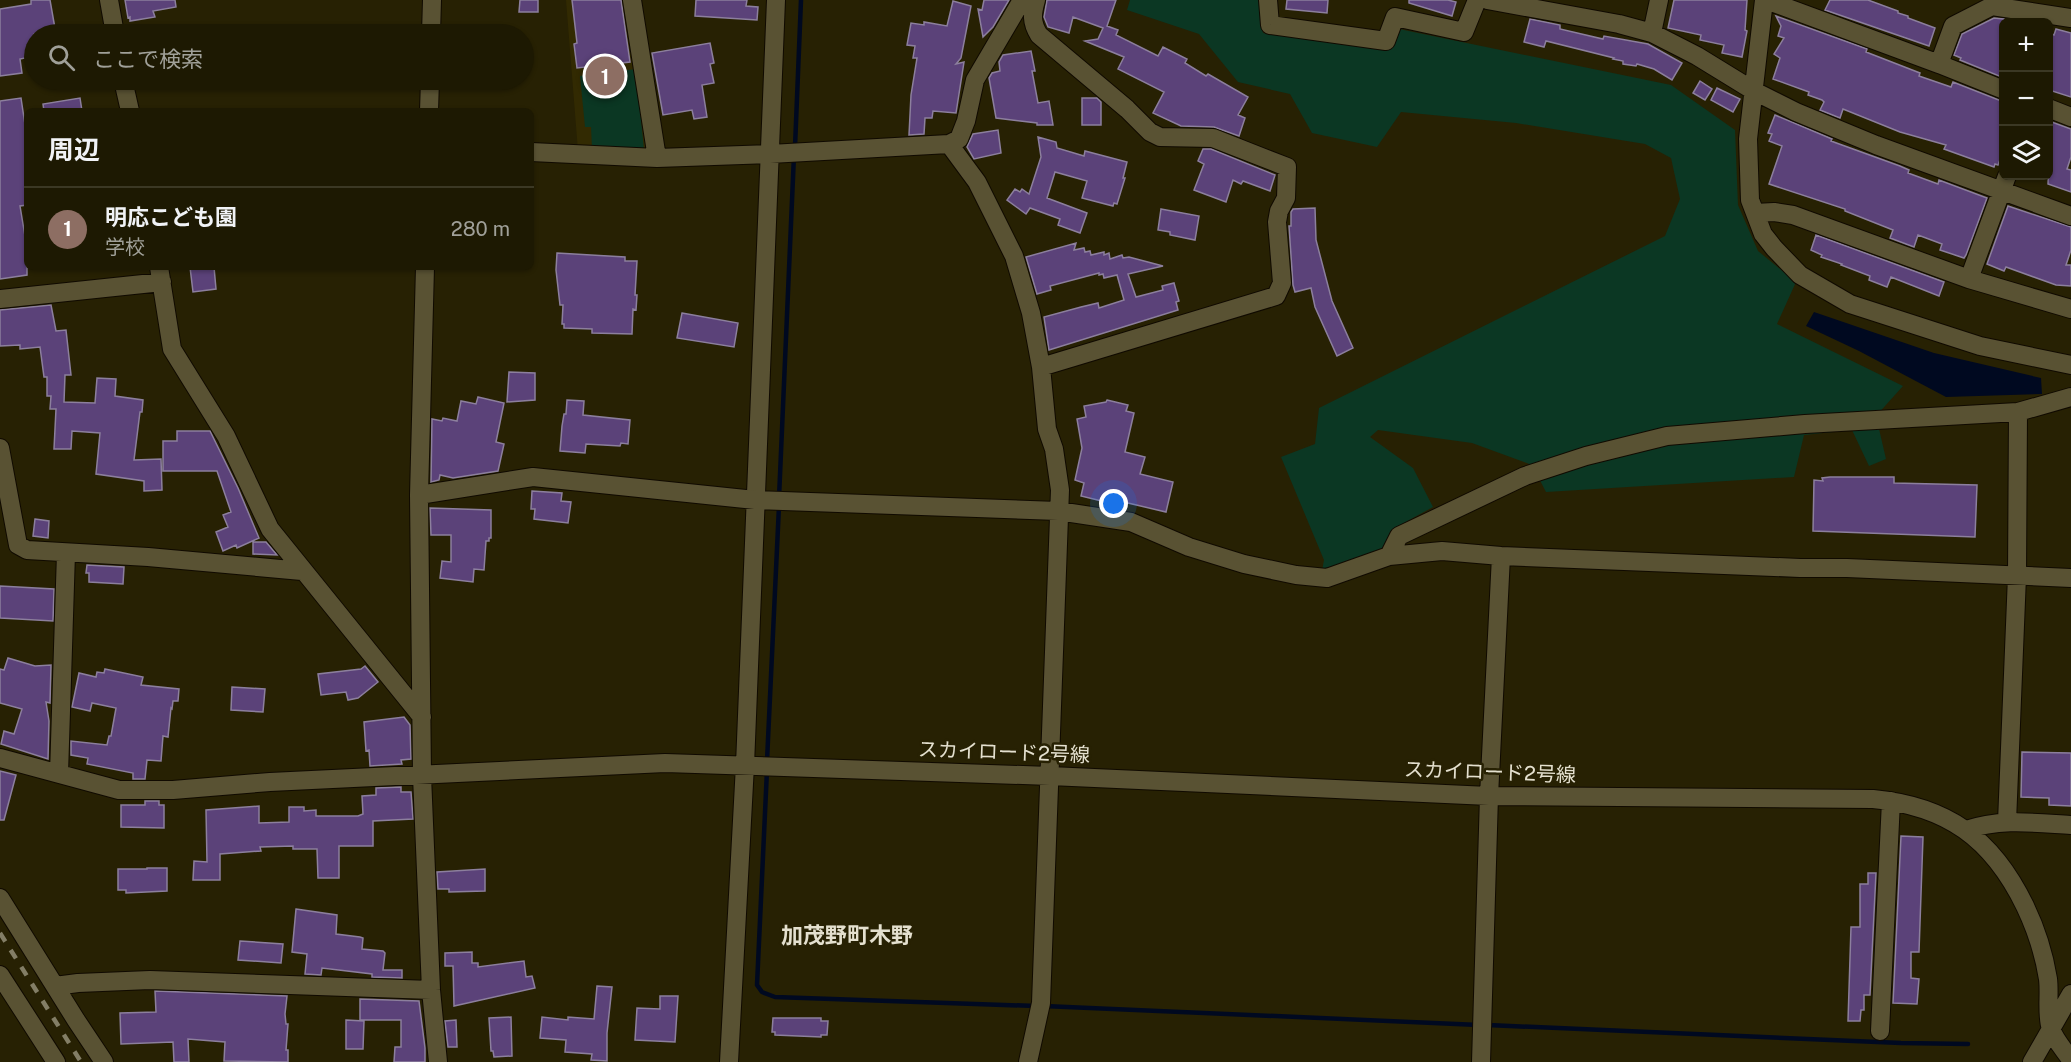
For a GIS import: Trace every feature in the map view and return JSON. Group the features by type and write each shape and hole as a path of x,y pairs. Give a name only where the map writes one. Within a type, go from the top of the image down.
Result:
{"street":[{"path":"110,0 114,24"},
{"path":"431,24 432,0"},
{"path":"632,0 657,158"},
{"path":"729,1062 761,765 755,500 776,0"},
{"path":"534,152 657,158 949,144 959,139 966,121 975,80 1022,0"},
{"path":"1036,0 1032,25 1039,35 1150,132 1160,137 1213,138 1287,167 1286,198 1279,211 1277,222 1282,284 1276,296 1041,367"},
{"path":"1268,0 1270,25 1386,41 1395,17 1464,32 1477,0"},
{"path":"1487,0 1619,24 1652,33 1796,112 1876,145 2004,183 2071,216"},
{"path":"1652,33 1659,0"},
{"path":"1999,88 1765,0 1748,139 1750,200 1763,234 1774,248 1800,275 1850,304 1980,346 2071,365"},
{"path":"1939,64 1953,26 1992,6 2071,18"},
{"path":"125,90 129,108"},
{"path":"429,108 430,90"},
{"path":"2053,110 2071,117"},
{"path":"949,144 977,182 1014,256 1031,314 1041,367 1047,429 1054,449 1060,490 1041,1006 1028,1062"},
{"path":"1968,279 2004,183"},
{"path":"1755,213 1774,212 1792,215 1968,279 2071,309"},
{"path":"425,270 419,495 423,776 431,990 442,1062"},
{"path":"0,298 160,275 172,349 226,436 270,529 422,717"},
{"path":"1389,556 1399,537 1525,477 1586,456 1667,436 1805,424 2018,412 2071,397"},
{"path":"2007,822 2017,576 2018,412"},
{"path":"0,448 18,545 27,550 148,557 302,571"},
{"path":"419,495 533,477 755,500 1058,511 1131,522 1189,547 1244,564 1296,575 1327,578 1389,556 1442,551 1502,556 2071,578"},
{"path":"59,774 66,554"},
{"path":"1481,1062 1489,796 1502,556"},
{"name":"スカイロード2号線","path":"0,758 119,790 173,790 270,782 665,763 1050,776 1489,796 1898,801 1949,819 1966,830 1994,854 2010,876 2036,928 2048,979 2051,1029 2071,1060"},
{"path":"1880,1031 1891,801"},
{"path":"1966,830 1981,825 2007,822 2071,825"},
{"path":"0,898 104,1062"},
{"path":"0,975 56,1062"},
{"path":"55,986 78,982 150,980 431,990"},
{"path":"2032,1062 2071,994"}],"shaded area":[{"path":"566,0 629,0 647,154 578,151"}],"green space":[{"path":"1130,0 1260,0 1263,33 1388,50 1399,29 1671,85 1735,130 1738,205 1758,251 1796,282 1777,324 1903,386 1876,416 1886,459 1869,466 1852,430 1804,435 1794,477 1546,492 1532,465 1472,443 1378,430 1370,437 1413,468 1433,507 1391,530 1385,551 1322,571 1324,560 1281,457 1315,444 1319,408 1665,236 1680,199 1671,158 1645,144 1516,123 1401,112 1377,147 1312,133 1290,94 1238,82 1199,34 1127,10"},
{"path":"636,69 644,150 592,148 591,127 585,127 580,76"}],"water":[{"path":"1814,312 1934,353 2041,378 2042,394 1946,397 1806,326"}],"building":[{"path":"31,0 50,0 54,24 24,24 24,58 20,59 22,73 0,76 0,9 31,4"},
{"path":"125,0 175,0 176,7 153,11 155,17 130,21"},
{"path":"520,0 538,0 538,12 519,12"},
{"path":"572,0 621,0 630,62 577,68 574,44 577,43"},
{"path":"696,0 747,0 746,6 758,7 757,20 695,16"},
{"path":"984,0 1009,0 993,27 983,37 978,9 982,10"},
{"path":"1047,0 1116,0 1107,26 1118,30 1116,35 1158,56 1163,47 1187,59 1185,63 1206,76 1208,74 1248,97 1238,115 1245,118 1239,136 1214,127 1181,126 1153,113 1164,92 1118,69 1124,57 1085,41 1098,39 1103,28 1073,17 1069,33 1048,27 1044,17"},
{"path":"1287,0 1328,0 1327,13 1286,9"},
{"path":"1409,0 1456,2 1452,16 1409,3"},
{"path":"1674,0 1747,0 1745,30 1747,31 1742,57 1722,53 1724,45 1700,40 1701,35 1668,28"},
{"path":"1830,0 1868,0 1935,28 1929,46 1825,10"},
{"path":"953,1 971,6 961,58 956,64 964,62 956,113 933,111 932,118 925,118 924,134 909,135 911,95 917,58 913,58 915,46 907,45 911,23 924,25 924,22 947,26"},
{"path":"1776,16 1867,49 1866,52 1920,73 1919,76 1951,87 1953,82 1999,100 1998,165 1995,164 1994,167 1944,149 1946,145 1900,132 1843,109 1840,118 1820,110 1824,102 1822,100 1808,95 1809,92 1773,79 1780,58 1774,54 1784,38 1778,36 1781,26"},
{"path":"1994,18 1999,18 1999,76 1960,60 1961,58 1954,55 1962,34"},
{"path":"1530,19 1560,25 1560,29 1603,39 1604,36 1648,44 1682,63 1672,80 1654,69 1637,64 1636,66 1623,64 1623,61 1614,58 1546,41 1544,47 1524,42"},
{"path":"2056,29 2071,33 2071,97 2053,91"},
{"path":"710,43 714,63 710,64 714,83 702,85 707,117 694,119 692,110 663,115 652,53"},
{"path":"1031,51 1038,103 1049,101 1053,125 1037,125 1037,123 996,118 989,78 992,73 1000,71 999,62 1003,55"},
{"path":"1700,81 1712,89 1705,100 1693,93"},
{"path":"1717,88 1740,99 1733,112 1711,100"},
{"path":"21,98 24,118 24,205 20,206 24,230 24,270 27,270 27,275 0,279 0,101"},
{"path":"80,98 82,108 44,108 43,104"},
{"path":"1082,98 1097,98 1101,102 1101,125 1082,125"},
{"path":"1775,115 1832,139 1831,141 1900,166 1909,170 1908,173 1938,184 1939,180 1987,198 1964,258 1940,250 1942,244 1918,235 1914,247 1890,238 1893,230 1845,211 1845,209 1769,184 1782,146 1769,141 1772,134 1768,133"},
{"path":"2053,122 2071,129 2071,157 2067,169 2071,170 2071,192 2048,184 2048,180 2053,180"},
{"path":"998,130 1001,153 974,159 967,147 973,134"},
{"path":"1038,137 1056,142 1057,148 1084,156 1085,151 1127,162 1117,204 1114,203 1113,206 1082,198 1087,181 1055,172 1047,198 1087,213 1080,233 1058,225 1060,219 1030,208 1026,214 1007,200 1015,189 1020,192 1022,189 1029,194 1041,157"},
{"path":"1203,149 1211,149 1275,175 1270,191 1243,181 1241,184 1233,180 1226,202 1194,190 1204,164 1198,161"},
{"path":"2008,206 2071,227 2071,250 2066,265 2071,265 2071,286 2056,285 2006,267 2004,271 1987,264"},
{"path":"1315,208 1316,240 1332,301 1353,348 1337,356 1315,307 1311,288 1295,292 1293,285 1289,226 1291,226 1291,212 1293,209"},
{"path":"1161,209 1199,216 1195,240 1158,230"},
{"path":"1816,235 1944,282 1939,296 1891,277 1887,287 1869,280 1870,276 1821,257 1822,255 1811,250"},
{"path":"1076,243 1074,250 1084,248 1085,252 1090,251 1091,255 1104,252 1104,255 1109,253 1110,259 1122,255 1123,258 1129,257 1163,266 1128,274 1136,297 1163,290 1162,286 1174,283 1179,301 1176,302 1178,310 1049,350 1044,317 1098,303 1099,308 1124,300 1117,275 1104,278 1103,274 1099,275 1099,273 1050,286 1051,290 1037,294 1026,257"},
{"path":"557,253 625,257 625,261 637,261 636,310 633,309 632,334 592,333 592,329 564,328 562,324 563,305 560,305 556,270"},
{"path":"190,270 214,270 216,289 193,292"},
{"path":"51,305 56,331 66,330 71,375 65,375 64,402 95,403 97,378 116,379 115,396 143,400 134,460 161,459 162,490 144,491 144,481 96,474 100,433 72,431 71,449 54,449 56,409 50,409 51,396 47,396 47,377 44,377 40,347 20,349 20,345 0,346 0,310"},
{"path":"682,313 738,323 734,347 677,338"},
{"path":"509,372 535,373 535,400 507,402"},
{"path":"478,397 504,403 496,442 504,444 498,471 453,478 440,475 439,480 431,482 432,419 442,421 443,418 457,421 461,401 476,404"},
{"path":"567,400 584,401 583,415 630,420 628,444 621,443 620,446 586,444 585,453 560,451"},
{"path":"1107,400 1128,405 1126,411 1134,413 1125,452 1145,457 1140,474 1173,482 1166,512 1115,500 1114,504 1081,496 1084,483 1075,480 1082,448 1077,419 1086,417 1084,406"},
{"path":"177,431 210,431 259,538 237,548 236,545 223,551 216,532 228,527 223,515 231,512 217,471 163,471 163,441 177,441"},
{"path":"1894,477 1894,483 1977,485 1975,537 1813,531 1814,480 1823,481 1822,478"},
{"path":"532,491 562,493 561,501 571,502 568,523 534,519 535,509 531,509"},
{"path":"430,508 491,510 491,538 486,541 484,570 474,569 473,582 440,578 442,561 451,562 451,535 431,535"},
{"path":"35,519 49,521 48,538 33,536"},
{"path":"253,542 266,542 277,555 253,554"},
{"path":"87,565 124,567 123,584 89,582 89,573 86,573"},
{"path":"0,586 54,589 53,621 0,618"},
{"path":"8,658 35,666 51,665 50,703 46,702 49,721 48,759 1,744 4,731 14,734 22,709 0,703 0,669 4,670"},
{"path":"365,666 378,682 358,698 348,700 346,692 321,695 318,674 361,669"},
{"path":"105,669 143,677 141,685 179,689 178,701 173,701 171,708 168,737 163,736 161,761 147,760 145,779 133,779 133,773 87,764 88,758 71,755 71,741 107,745 109,736 111,736 116,708 92,703 90,711 72,707 79,673 96,677 97,672 104,673"},
{"path":"232,687 265,689 263,712 231,710"},
{"path":"404,717 410,725 411,759 401,760 402,764 370,766 369,750 366,751 364,722"},
{"path":"2022,752 2071,753 2071,806 2049,805 2049,798 2021,797"},
{"path":"0,771 16,775 4,820 0,820"},
{"path":"401,787 401,792 411,792 413,819 373,821 373,846 339,846 339,878 318,878 317,849 293,849 293,846 260,847 261,851 220,854 220,880 193,880 194,861 207,862 206,810 259,806 259,823 289,822 289,807 304,807 304,811 316,810 316,816 358,816 363,814 362,796 376,795 376,788"},
{"path":"145,801 159,801 159,805 164,805 164,828 121,827 121,805 145,805"},
{"path":"1901,836 1923,837 1919,952 1911,952 1911,978 1919,979 1917,1004 1893,1003"},
{"path":"167,868 167,891 126,893 126,890 118,890 118,869"},
{"path":"485,869 485,891 449,892 449,889 438,889 437,872"},
{"path":"1868,873 1876,873 1870,995 1864,995 1864,1010 1861,1010 1860,1021 1848,1021 1851,927 1860,927 1860,884 1868,884"},
{"path":"296,909 337,915 336,934 363,938 362,949 383,951 385,953 383,970 402,970 402,978 372,977 372,974 322,968 321,975 305,974 307,954 292,952"},
{"path":"240,941 283,944 281,963 238,960"},
{"path":"472,952 472,963 478,963 478,967 524,961 526,977 532,976 535,988 454,1006 453,966 445,966 445,953"},
{"path":"597,986 612,987 607,1033 607,1061 591,1060 592,1054 565,1052 566,1040 540,1038 542,1017 568,1020 568,1017 594,1019"},
{"path":"155,991 287,996 285,1014 286,1024 288,1024 286,1050 288,1050 288,1062 224,1061 225,1042 188,1039 189,1062 174,1062 173,1042 121,1044 120,1013 156,1012"},
{"path":"660,996 678,996 675,1042 635,1040 637,1008 660,1009"},
{"path":"360,999 419,1001 425,1062 394,1062 395,1047 401,1047 401,1020 360,1020"},
{"path":"511,1017 512,1056 494,1057 491,1051 489,1018"},
{"path":"773,1018 821,1018 821,1021 828,1021 827,1035 821,1035 821,1037 775,1035 775,1032 772,1032"},
{"path":"346,1020 364,1021 363,1049 346,1049"},
{"path":"456,1020 457,1047 448,1047 445,1021"}],"waterway":[{"path":"795,147 801,0"},
{"path":"779,498 794,155"},
{"path":"767,761 779,506"},
{"path":"767,770 757,985 762,992 775,997 1036,1006"},
{"path":"1044,1006 1479,1025"},
{"path":"1488,1025 1968,1044"}],"railway":[{"path":"0,933 81,1062"}],"place":[{"name":"明応こども園","path":"605,76"}],"district":[{"name":"加茂野町木野","path":"847,935"}]}
